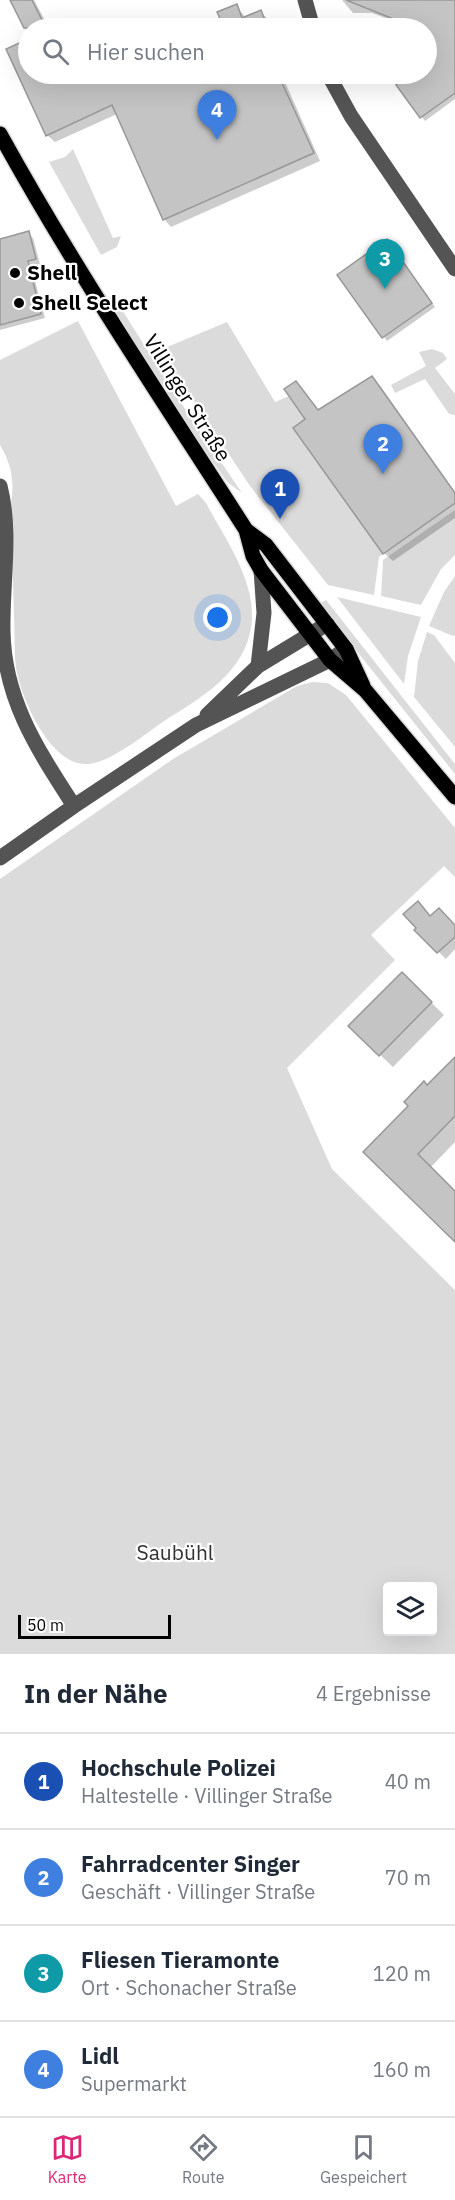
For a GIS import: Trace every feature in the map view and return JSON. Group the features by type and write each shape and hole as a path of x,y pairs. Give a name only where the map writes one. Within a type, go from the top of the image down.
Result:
{"main road":[{"name":"Villinger Straße","path":"0,134 84,275 246,530 253,556 261,570 309,636 330,660 365,690 455,797"},
{"name":"Villinger Straße","path":"246,530 266,545 346,649 365,690"}],"street":[{"path":"304,0 310,18"},
{"path":"333,84 351,116 455,269"},
{"path":"0,486 4,500 3,632 6,674 17,708 36,747 74,806"},
{"path":"258,666 264,613 261,570"},
{"path":"196,725 258,666 327,624"},
{"path":"0,858 196,725 330,660 346,649"}],"green space":[{"path":"73,149 113,238 121,236 117,247 101,255 49,162 65,157"},
{"path":"119,305 173,391 242,493 227,482 187,425 114,309"},
{"path":"78,321 176,506 198,494 206,503 240,565 251,599 252,616 245,648 228,674 216,685 126,748 104,760 85,764 72,761 60,753 49,741 30,711 19,680 15,648 12,481 7,459 0,445 0,360"},
{"path":"227,322 275,402 301,391 305,419 293,428 383,554 379,557 374,595 328,585 250,486 160,350"},
{"path":"432,349 443,353 447,359 435,368 455,394 455,415 449,414 425,379 395,393 391,385 426,366 419,352"},
{"path":"455,510 455,555 441,569 421,605 381,596 383,560"},
{"path":"455,576 455,635 453,636 429,626 444,592"},
{"path":"337,597 421,617 408,656 404,684"},
{"path":"326,600 455,764 455,774 319,604"},
{"path":"427,632 434,635 455,663 455,747 414,697 418,661"},
{"name":"Saubühl","path":"312,682 328,683 346,695 455,828 455,877 444,866 371,935 395,960 287,1068 332,1169 455,1290 455,1654 0,1654 0,879 173,759 297,686"}],"building":[{"path":"10,0 32,0 41,18 19,18"},
{"path":"346,0 455,0 455,93 420,118 396,85 437,84 437,18 391,18"},
{"path":"237,4 242,18 220,18 217,12"},
{"path":"261,10 264,18 242,18"},
{"path":"18,44 18,75 6,49"},
{"path":"22,84 283,84 314,153 163,220 112,105 46,136"},
{"path":"29,231 36,259 28,261 41,314 0,325 0,239"},
{"path":"387,239 432,303 382,338 337,275"},
{"path":"372,376 455,493 455,503 383,554 293,428 305,419 284,389 296,381 318,410"},
{"path":"418,901 430,916 439,908 455,925 455,937 437,953 414,930 416,928 403,914"},
{"path":"402,972 432,1002 379,1056 348,1026"},
{"path":"455,1057 455,1116 418,1154 455,1191 455,1242 363,1152 408,1106 404,1102 424,1081 427,1085"}],"place":[{"name":"Lidl","path":"217,140"},
{"name":"Shell","path":"15,273"},
{"name":"Fliesen Tieramonte","path":"385,289"},
{"name":"Shell Select","path":"19,303"},
{"name":"Fahrradcenter Singer","path":"383,474"},
{"name":"Hochschule Polizei","path":"280,519"}]}
